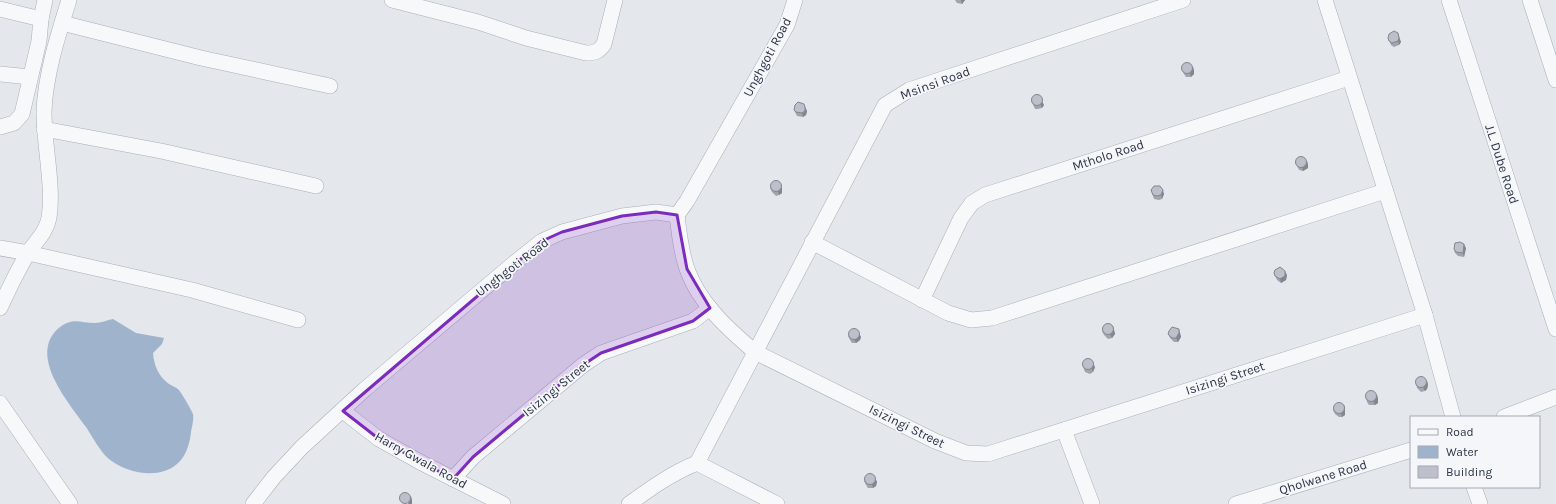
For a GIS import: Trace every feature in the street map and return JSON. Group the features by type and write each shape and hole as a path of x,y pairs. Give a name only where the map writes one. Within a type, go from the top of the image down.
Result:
{"street":[{"path":"0,127 14,123 22,114 39,41 41,19 45,0"},
{"path":"0,308 28,253 45,230 49,219 48,163 44,129 44,111 46,92 62,23 69,0"},
{"path":"392,0 478,22 526,38 586,54 600,50 604,44 615,0"},
{"name":"Unghgoti Road","path":"253,504 288,461 370,385 542,241 562,232 622,216 656,212 677,214 687,201 787,26 795,0"},
{"name":"Msinsi Road","path":"697,463 884,105 893,98 909,90 1183,0"},
{"path":"1325,0 1425,315 1453,416"},
{"name":"J.L. Dube Road","path":"1449,0 1556,328"},
{"path":"1530,0 1556,80"},
{"path":"0,9 41,19"},
{"path":"62,23 201,58 330,86"},
{"path":"0,74 30,77"},
{"name":"Mtholo Road","path":"922,300 961,218 972,203 985,195 1349,78"},
{"path":"44,129 161,151 316,186"},
{"path":"812,242 948,313 971,320 992,318 1385,191"},
{"path":"677,214 680,243 687,269 695,288 710,308"},
{"path":"0,248 192,290 298,320"},
{"name":"Isizingi Street","path":"453,478 473,457 583,365 601,354 693,321 710,308 731,332 755,352 935,441 966,453 988,454 1425,315"},
{"path":"1507,416 1556,397"},
{"path":"0,403 4,418 70,504"},
{"name":"Harry Gwala Road","path":"343,411 379,439 503,504"},
{"path":"1064,430 1092,504"},
{"name":"Qholwane Road","path":"1236,504 1410,450"},
{"path":"629,504 656,484 680,469 697,463 777,504"},
{"path":"1474,488 1477,503"}],"highlighted area":[{"path":"656,212 677,215 687,269 710,308 693,321 601,353 583,365 473,457 453,479 379,439 343,411 542,241 562,232 622,216"}],"water":[{"path":"113,319 136,333 164,338 162,344 153,353 154,362 159,374 165,381 179,390 193,414 190,441 187,450 180,461 170,469 161,472 143,473 124,468 109,459 100,449 61,392 54,378 49,364 47,351 51,338 60,327 73,321 97,323"}],"building":[{"path":"1394,31 1398,33 1399,38 1398,41 1392,43 1388,38 1389,34"},
{"path":"1185,63 1189,63 1191,64 1191,72 1185,73 1182,70 1182,66"},
{"path":"1035,95 1039,95 1041,96 1041,104 1035,105 1032,102 1032,98"},
{"path":"798,102 804,104 805,111 802,113 794,110 795,105"},
{"path":"1299,157 1303,157 1305,158 1305,166 1299,167 1296,164 1296,160"},
{"path":"774,181 778,181 780,182 780,190 774,191 771,188 771,184"},
{"path":"1154,186 1160,186 1163,190 1161,195 1153,195 1151,190"},
{"path":"1460,242 1464,244 1463,253 1456,252 1454,249 1455,243"},
{"path":"1280,267 1285,271 1285,276 1280,279 1275,276 1274,273 1275,270"},
{"path":"1106,324 1110,324 1112,325 1112,333 1106,334 1103,331 1103,327"},
{"path":"1172,327 1179,329 1179,333 1176,338 1172,338 1168,334"},
{"path":"852,329 856,329 858,330 858,338 852,339 849,336 849,332"},
{"path":"1086,359 1090,359 1092,360 1092,368 1086,369 1083,366 1083,362"},
{"path":"1419,377 1423,377 1425,378 1425,386 1419,387 1416,384 1416,380"},
{"path":"1369,391 1373,391 1375,392 1375,400 1369,401 1366,398 1366,394"},
{"path":"1337,403 1341,403 1343,404 1343,412 1337,413 1334,410 1334,406"},
{"path":"868,474 872,474 874,475 874,483 868,484 865,481 865,477"},
{"path":"403,493 407,493 409,494 409,502 403,503 400,500 400,496"}]}
